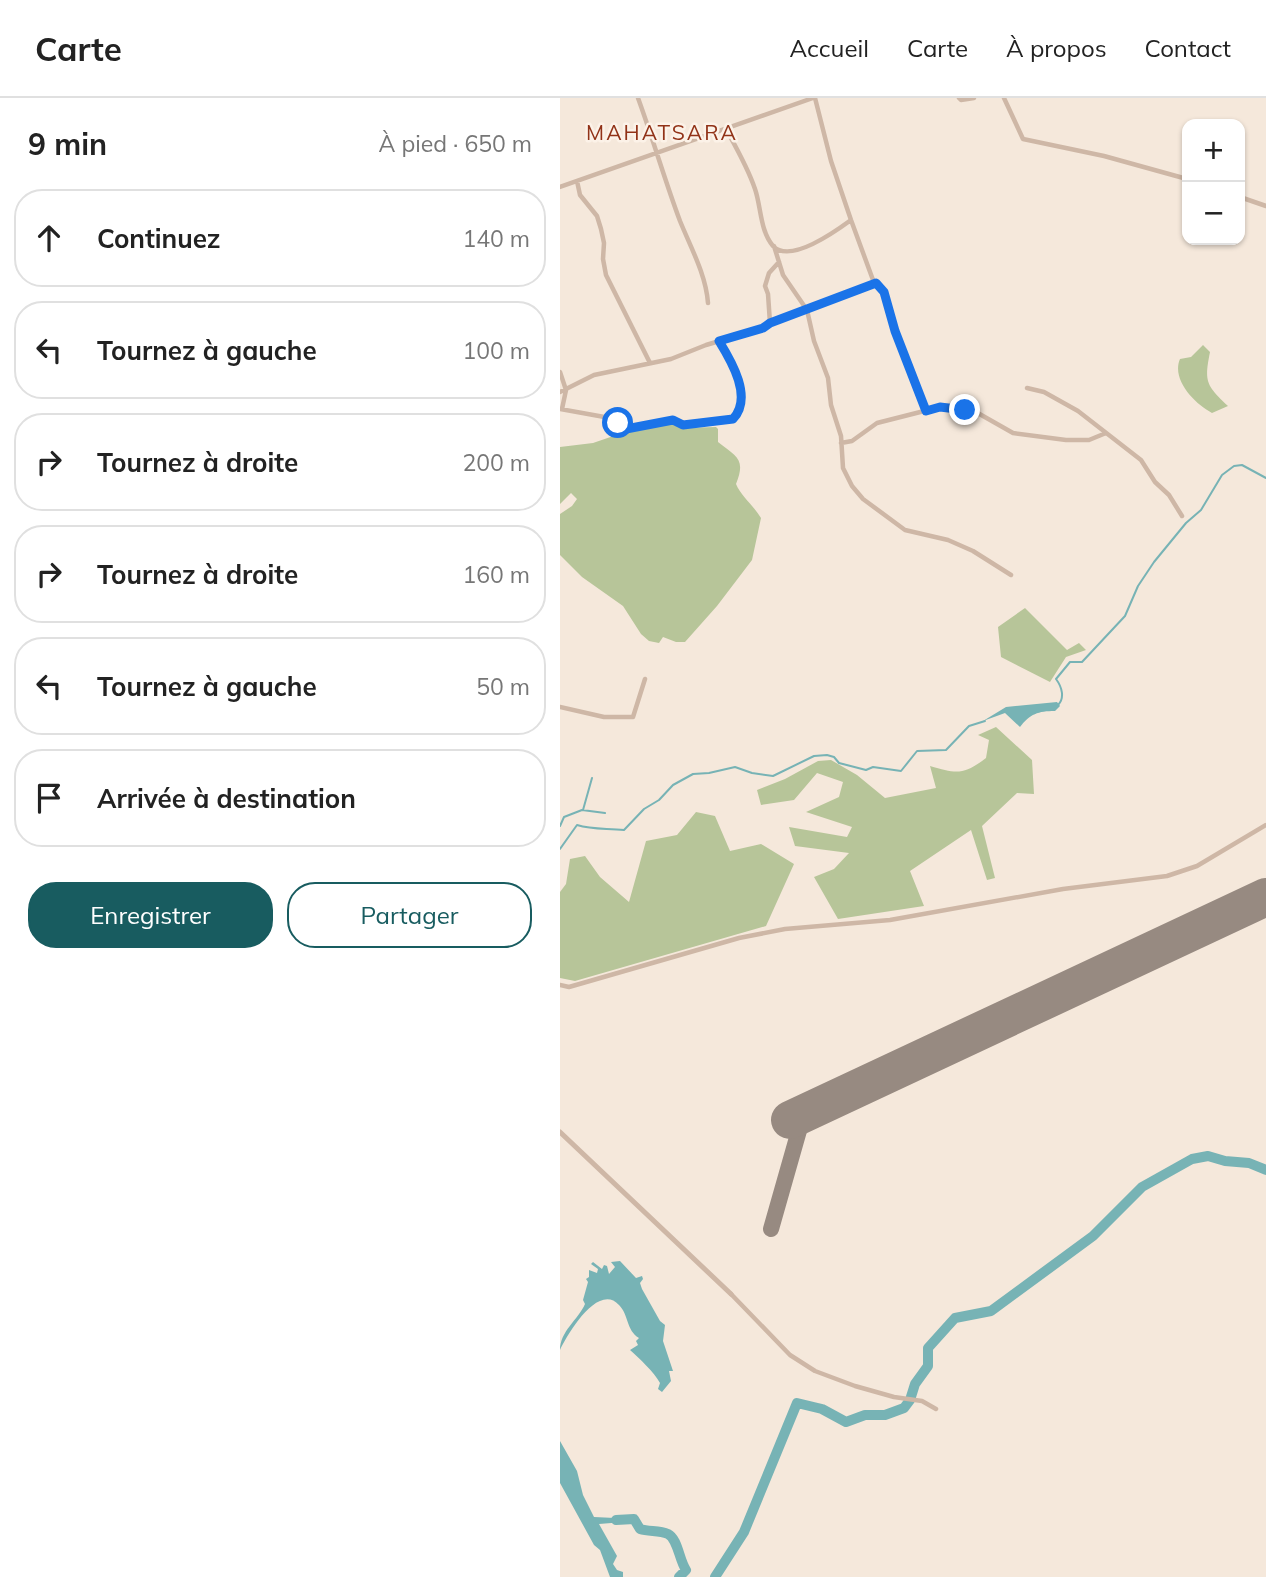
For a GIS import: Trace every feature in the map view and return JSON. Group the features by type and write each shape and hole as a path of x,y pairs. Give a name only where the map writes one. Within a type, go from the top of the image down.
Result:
{"street":[{"path":"638,98 707,292 708,303"},
{"path":"560,187 814,98 831,161 852,220 876,283 884,292 895,331 926,411"},
{"path":"960,98 975,98"},
{"path":"1004,98 1023,139 1104,156 1182,178"},
{"path":"726,130 746,165 756,191 763,225 774,246 783,275 807,310 814,341 828,378 831,405 841,443 843,468 852,486 905,530 948,540 973,551 1011,575"},
{"path":"576,181 580,195 597,216 604,243 606,275 650,363"},
{"path":"1245,199 1266,206"},
{"path":"774,246 782,251 798,251 852,220"},
{"path":"770,323 765,285 769,273 779,262"},
{"path":"560,392 594,375 671,359 763,328 876,283"},
{"path":"560,372 566,389 561,409 610,418 626,429 673,420 683,425 733,419 738,414 741,388 719,341"},
{"path":"1027,388 1044,393 1078,411 1141,460 1182,516"},
{"path":"841,443 852,441 877,423 940,407 976,412 1013,433 1066,440 1089,440 1106,433"},
{"path":"560,708 604,717 633,717 645,679"},
{"path":"560,985 569,987 739,938 785,929 890,920 1063,888 1167,876 1197,866 1266,825"},
{"path":"560,1132 731,1294 790,1355 814,1371 881,1394 922,1401 936,1409"}],"green space":[{"path":"1203,345 1210,352 1207,377 1211,388 1228,406 1212,413 1192,397 1179,375 1180,359 1191,357"},
{"path":"672,423 682,428 718,429 718,442 735,455 740,464 736,484 761,518 752,560 717,606 685,642 663,637 659,643 649,641 641,634 623,606 582,577 560,555 560,514 577,499 571,493 560,504 560,447 593,443 628,431"},
{"path":"1025,608 1067,650 1079,643 1086,650 1066,657 1050,682 1001,657 998,627"},
{"path":"996,727 1032,760 1034,794 1017,793 982,826 995,878 987,880 971,830 910,871 924,906 838,919 814,877 834,869 849,853 795,846 789,827 847,837 852,827 806,812 839,797 843,782 817,773 794,800 761,805 757,790 818,761 831,760 857,775 885,798 936,788 930,766 947,771 972,768 986,758 989,740 978,735"},
{"path":"696,812 715,816 730,851 761,844 794,864 766,926 575,981 560,978 560,892 566,884 570,859 585,856 600,877 629,902 646,841 677,835"}],"water":[{"path":"1057,702 1060,706 1055,711 1035,714 1020,727 1005,713 983,721 1006,707"},
{"path":"620,1261 636,1278 642,1276 642,1289 665,1325 663,1341 673,1371 669,1371 671,1381 662,1392 658,1389 660,1383 654,1374 630,1350 638,1345 636,1341 639,1338 632,1331 622,1309 611,1300 602,1300 584,1313 560,1350 566,1331 585,1304 583,1300 589,1270 597,1273 598,1269 591,1264 593,1262 602,1269 604,1265 607,1266 609,1274 615,1267 611,1262"},
{"path":"560,1441 577,1471 583,1495 594,1517 632,1517 624,1522 599,1524 617,1556 613,1564 617,1570 623,1572 623,1577 610,1577 600,1550 594,1545 560,1483"}],"waterway":[{"path":"1058,705 1062,692 1056,679 1070,662 1082,662 1125,616 1138,586 1154,562 1186,523 1201,510 1222,475 1234,466 1242,465 1266,478"},
{"path":"560,849 577,825 624,830 673,785 693,774 735,767 773,776 814,756 827,755 834,757 839,763 866,770 873,767 901,771 917,751 946,750 969,726 985,721"},
{"path":"583,810 592,778"},
{"path":"560,826 564,817 582,810 605,813"},
{"path":"715,1577 744,1532 797,1403 822,1409 846,1422 865,1415 885,1415 904,1408 910,1400 915,1384 928,1366 928,1348 955,1318 991,1311 1093,1236 1142,1187 1192,1159 1208,1156 1249,1163 1266,1170"},
{"path":"616,1520 634,1519 640,1529 668,1534 676,1545 686,1570 679,1577"}],"taxiway":[{"path":"771,1229 804,1113"}],"runway":[{"path":"790,1120 1266,897"}],"district":[{"name":"MAHATSARA","path":"662,133"}],"route":[{"path":"618,423 626,429 673,420 683,425 702,425 733,419 741,404 741,388 719,341 763,328 797,312 876,283 884,292 895,331 926,411 940,407 965,410"}]}
